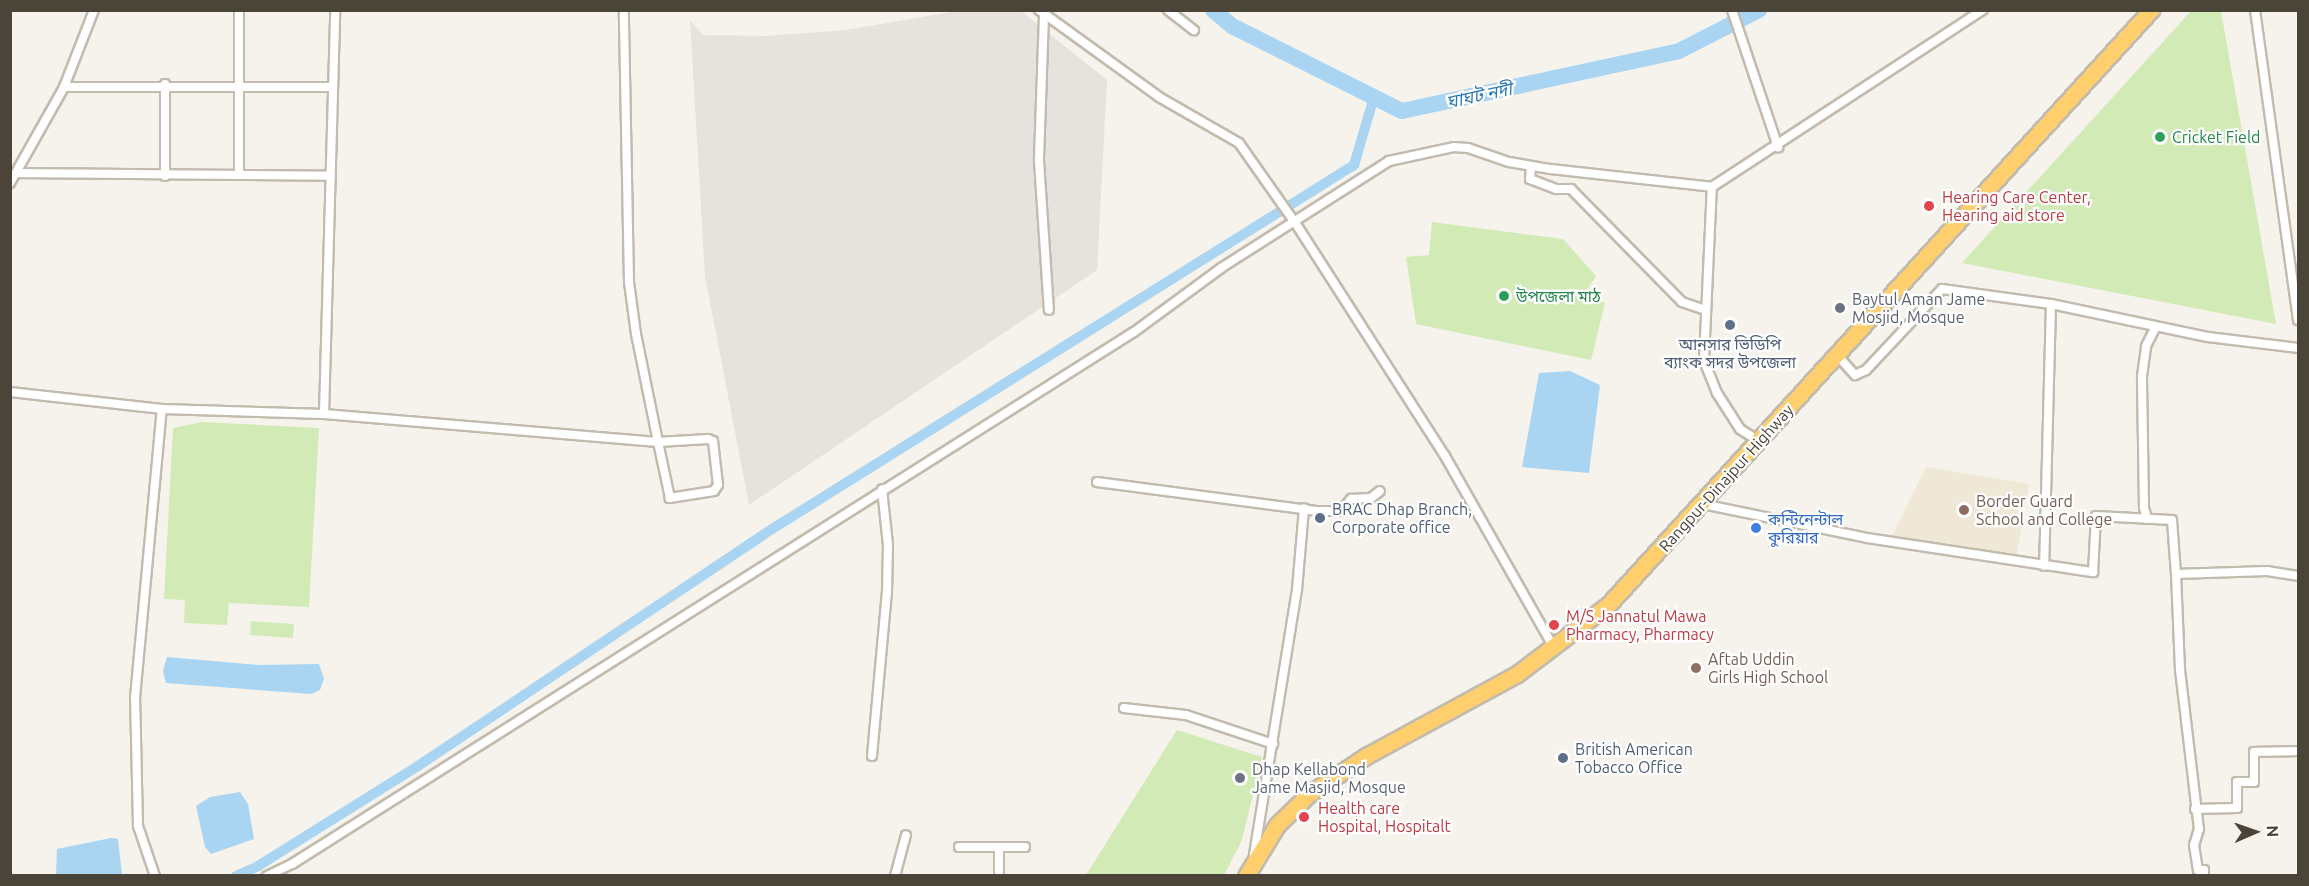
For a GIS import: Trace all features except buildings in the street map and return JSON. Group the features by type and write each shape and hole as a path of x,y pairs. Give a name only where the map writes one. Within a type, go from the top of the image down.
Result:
{"highway":[{"name":"Rangpur-Dinajpur Highway","path":"1246,876 1254,859 1277,825 1309,794 1366,756 1517,674 1608,605 2151,10"}],"street":[{"path":"10,183 64,87 94,10"},
{"path":"239,10 239,175"},
{"path":"324,414 335,10"},
{"path":"10,392 162,409 324,414 657,442 713,441 718,485 714,491 670,498 657,442 630,282 624,10"},
{"path":"1168,10 1194,30"},
{"path":"1732,10 1778,147"},
{"path":"267,876 737,584 882,489 1134,332 1221,268 1389,161 1454,147 1531,166 1712,187 1778,147 1983,10"},
{"path":"2255,10 2298,320"},
{"path":"1041,13 1159,97 1239,143 1295,221 1445,456 1554,648"},
{"path":"1041,13 1040,161 1049,309"},
{"path":"64,87 165,84 333,87"},
{"path":"165,84 165,176"},
{"path":"1531,166 1530,179 1556,189 1571,189 1682,302 1705,310"},
{"path":"17,174 331,176"},
{"path":"1712,187 1704,360 1717,393 1740,429 1759,441"},
{"path":"1837,355 1855,375 1866,370 1942,289 2051,304 2208,337 2298,348"},
{"path":"2044,566 2051,304"},
{"path":"2147,519 2144,508 2142,376 2146,346 2156,326"},
{"path":"155,876 138,826 135,698 162,409"},
{"path":"1096,482 1341,511 1351,499 1371,498 1380,491"},
{"path":"872,756 887,592 888,545 882,489"},
{"path":"1702,504 1802,526 2093,572 2096,516 2172,520 2180,670 2199,829 2195,853 2198,870 2204,870 2204,876"},
{"path":"1254,859 1297,590 1304,508"},
{"path":"2176,574 2267,571 2298,576"},
{"path":"1124,708 1186,715 1274,744"},
{"path":"2195,809 2237,808 2236,782 2254,782 2254,752 2298,751"},
{"path":"895,876 906,836"},
{"path":"959,847 1025,847"},
{"path":"999,848 999,876"}],"shaded area":[{"path":"958,11 1021,11 1107,80 1097,270 749,505 705,276 690,20 703,35 766,36 846,30"},
{"name":"Border Guard School and College","path":"1926,467 2029,484 2016,559 1892,536"}],"green space":[{"name":"Cricket Field","path":"2192,10 2221,11 2276,324 1962,263"},
{"name":"উপজেলা মাঠ","path":"1432,222 1563,239 1596,276 1587,290 1605,303 1591,360 1416,324 1406,257 1429,255"},
{"path":"202,422 319,428 309,607 229,603 227,625 184,623 185,600 164,599 173,428"},
{"path":"251,621 294,624 293,638 250,635"},
{"path":"1177,730 1262,757 1242,840 1224,875 1086,875"}],"water":[{"path":"1570,371 1600,385 1589,473 1522,467 1539,373"},
{"path":"167,657 258,665 319,664 324,679 320,690 311,694 166,683 163,671"},
{"path":"240,792 248,804 254,839 211,854 205,847 196,806 210,797"},
{"path":"111,838 118,839 122,875 56,875 57,849"}],"waterway":[{"name":"ঘাঘট নদী","path":"1213,10 1232,26 1402,111 1679,51 1759,10"},
{"path":"236,876 258,866 418,766 777,526 1354,165 1374,97"}],"place":[{"name":"Cricket Field","path":"2160,137"},
{"name":"Hearing Care Center, Hearing aid store","path":"1929,206"},
{"name":"উপজেলা মাঠ","path":"1504,296"},
{"name":"Baytul Aman Jame Mosjid, Mosque","path":"1840,308"},
{"name":"আনসার ভিডিপি ব্যাংক সদর উপজেলা","path":"1730,325"},
{"name":"Border Guard School and College","path":"1964,510"},
{"name":"BRAC Dhap Branch, Corporate office","path":"1320,518"},
{"name":"কন্টিনেন্টাল কুরিয়ার","path":"1756,528"},
{"name":"M/S Jannatul Mawa Pharmacy, Pharmacy","path":"1554,625"},
{"name":"Aftab Uddin Girls High School","path":"1696,668"},
{"name":"British American Tobacco Office","path":"1563,758"},
{"name":"Dhap Kellabond Jame Masjid, Mosque","path":"1240,778"},
{"name":"Health care Hospital, Hospitalt","path":"1304,817"}]}
